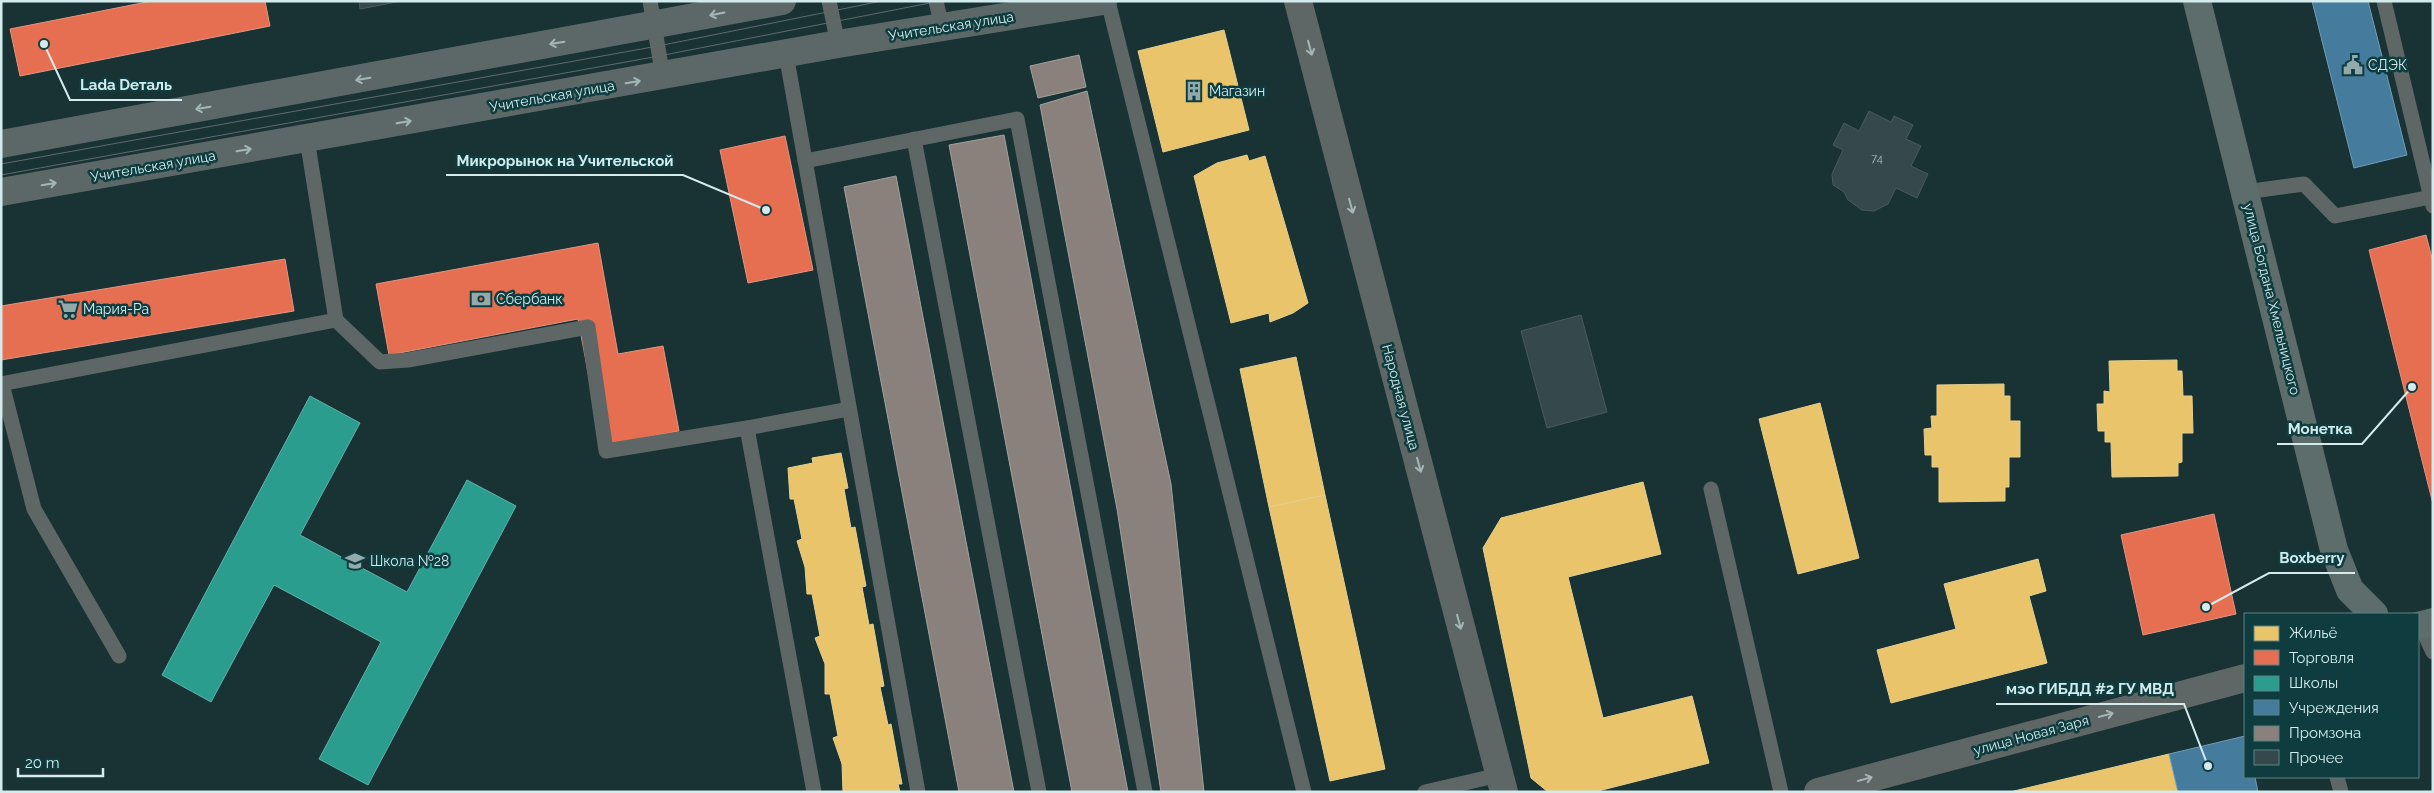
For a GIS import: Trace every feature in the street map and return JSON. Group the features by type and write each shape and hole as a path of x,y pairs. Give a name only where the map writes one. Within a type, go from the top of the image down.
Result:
{"highway":[{"name":"улица Богдана Хмельницкого","path":"2197,1 2334,550 2350,590 2373,613"}],"main road":[{"path":"1,144 652,13 782,1"},
{"name":"Учительская улица","path":"1,192 663,77 838,44 1103,1"}],"street":[{"name":"Народная улица","path":"1298,1 1501,783"},
{"name":"улица Новая Заря","path":"1818,792 2244,678"}],"lane":[{"path":"829,1 838,44"},
{"path":"936,1 942,27"},
{"path":"1108,1 1304,792"},
{"path":"2245,192 2304,184 2335,216 2432,202 2384,1"},
{"path":"652,13 663,77"},
{"path":"786,54 918,792"},
{"path":"805,161 1018,119 1145,792"},
{"path":"307,139 336,320 380,362 408,360 588,327 606,452 850,409"},
{"path":"914,139 1038,792"},
{"path":"119,656 34,509 2,384 336,320"},
{"path":"747,428 814,792"},
{"path":"1711,489 1780,792"},
{"path":"2424,625 2433,652"},
{"path":"2337,778 2341,792"},
{"path":"1425,792 1501,783"}],"building: Жильё":[{"name":"Магазин","path":"1224,30 1249,130 1163,152 1138,51"},
{"path":"1247,155 1249,161 1265,156 1308,303 1293,313 1270,322 1269,313 1231,323 1194,176 1217,163"},
{"path":"1296,357 1325,495 1269,507 1240,369"},
{"path":"2177,360 2177,371 2182,371 2183,396 2192,396 2193,433 2182,433 2182,462 2178,463 2178,476 2112,477 2111,442 2105,442 2105,431 2098,431 2097,404 2104,404 2104,391 2110,392 2109,361"},
{"path":"2004,384 2004,396 2010,396 2010,421 2020,421 2020,457 2009,457 2009,487 2005,487 2005,501 1939,502 1939,467 1932,467 1932,455 1925,455 1924,429 1932,428 1931,416 1937,416 1937,385"},
{"path":"1820,403 1859,558 1798,574 1759,419"},
{"path":"841,453 848,488 844,489 851,528 855,527 866,586 862,587 869,625 873,624 884,686 880,687 888,725 891,724 902,784 898,784 900,792 843,792 842,764 833,738 838,736 830,694 825,694 825,664 815,638 820,636 812,594 807,594 805,567 797,541 802,539 794,499 790,499 788,468 813,463 812,458"},
{"path":"1643,482 1661,554 1568,577 1603,718 1692,696 1709,763 1594,792 1548,792 1531,778 1483,548 1501,518"},
{"path":"1325,495 1385,769 1330,781 1269,507"},
{"path":"2038,559 2046,591 2029,596 2047,663 1891,703 1877,650 1956,629 1944,584"},
{"path":"2169,754 2178,792 2010,792"}],"building: Торговля":[{"path":"152,1 265,1 270,26 20,76 10,29"},
{"path":"785,136 813,270 748,283 720,150"},
{"path":"2426,235 2433,262 2433,504 2369,250"},
{"path":"598,243 618,354 663,346 679,431 602,446 578,319 389,355 376,284"},
{"path":"285,259 294,311 1,360 1,306"},
{"path":"2214,514 2236,614 2143,635 2121,535"}],"building: Школы":[{"path":"310,396 360,423 300,535 407,592 467,480 516,506 368,785 319,759 381,642 274,585 211,702 162,675"}],"building: Учреждения":[{"path":"2312,1 2368,1 2407,155 2354,168"},
{"path":"2244,736 2244,778 2255,778 2258,792 2178,792 2169,754"}],"building: Промзона":[{"path":"1079,55 1086,87 1038,98 1030,66"},
{"path":"1087,91 1171,484 1204,792 1161,792 1117,509 1040,105"},
{"path":"1004,135 1128,792 1072,792 949,145"},
{"path":"896,176 1014,792 959,792 844,187"}],"building: Прочее":[{"path":"359,1 402,1 360,9"},
{"path":"1869,111 1891,122 1894,116 1913,125 1906,139 1921,146 1911,166 1928,174 1917,198 1896,188 1888,204 1874,211 1862,210 1848,200 1844,192 1833,185 1832,174 1843,150 1833,145 1844,123 1859,131"},
{"path":"1581,315 1607,412 1547,428 1521,331"}],"tram line":[{"path":"1,164 658,46 882,1"},
{"path":"1,175 659,56 940,1"}],"place":[{"name":"Lada Dеталь","path":"44,44"},
{"name":"СДЭК","path":"2353,65"},
{"name":"Магазин","path":"1194,91"},
{"name":"Микрорынок на Учительской","path":"766,210"},
{"name":"Сбербанк","path":"481,299"},
{"name":"Мария-Ра","path":"68,309"},
{"name":"Монетка","path":"2412,387"},
{"name":"Школа №28","path":"355,561"},
{"name":"Boxberry","path":"2206,607"},
{"name":"мэо ГИБДД #2 ГУ МВД","path":"2208,766"}]}
